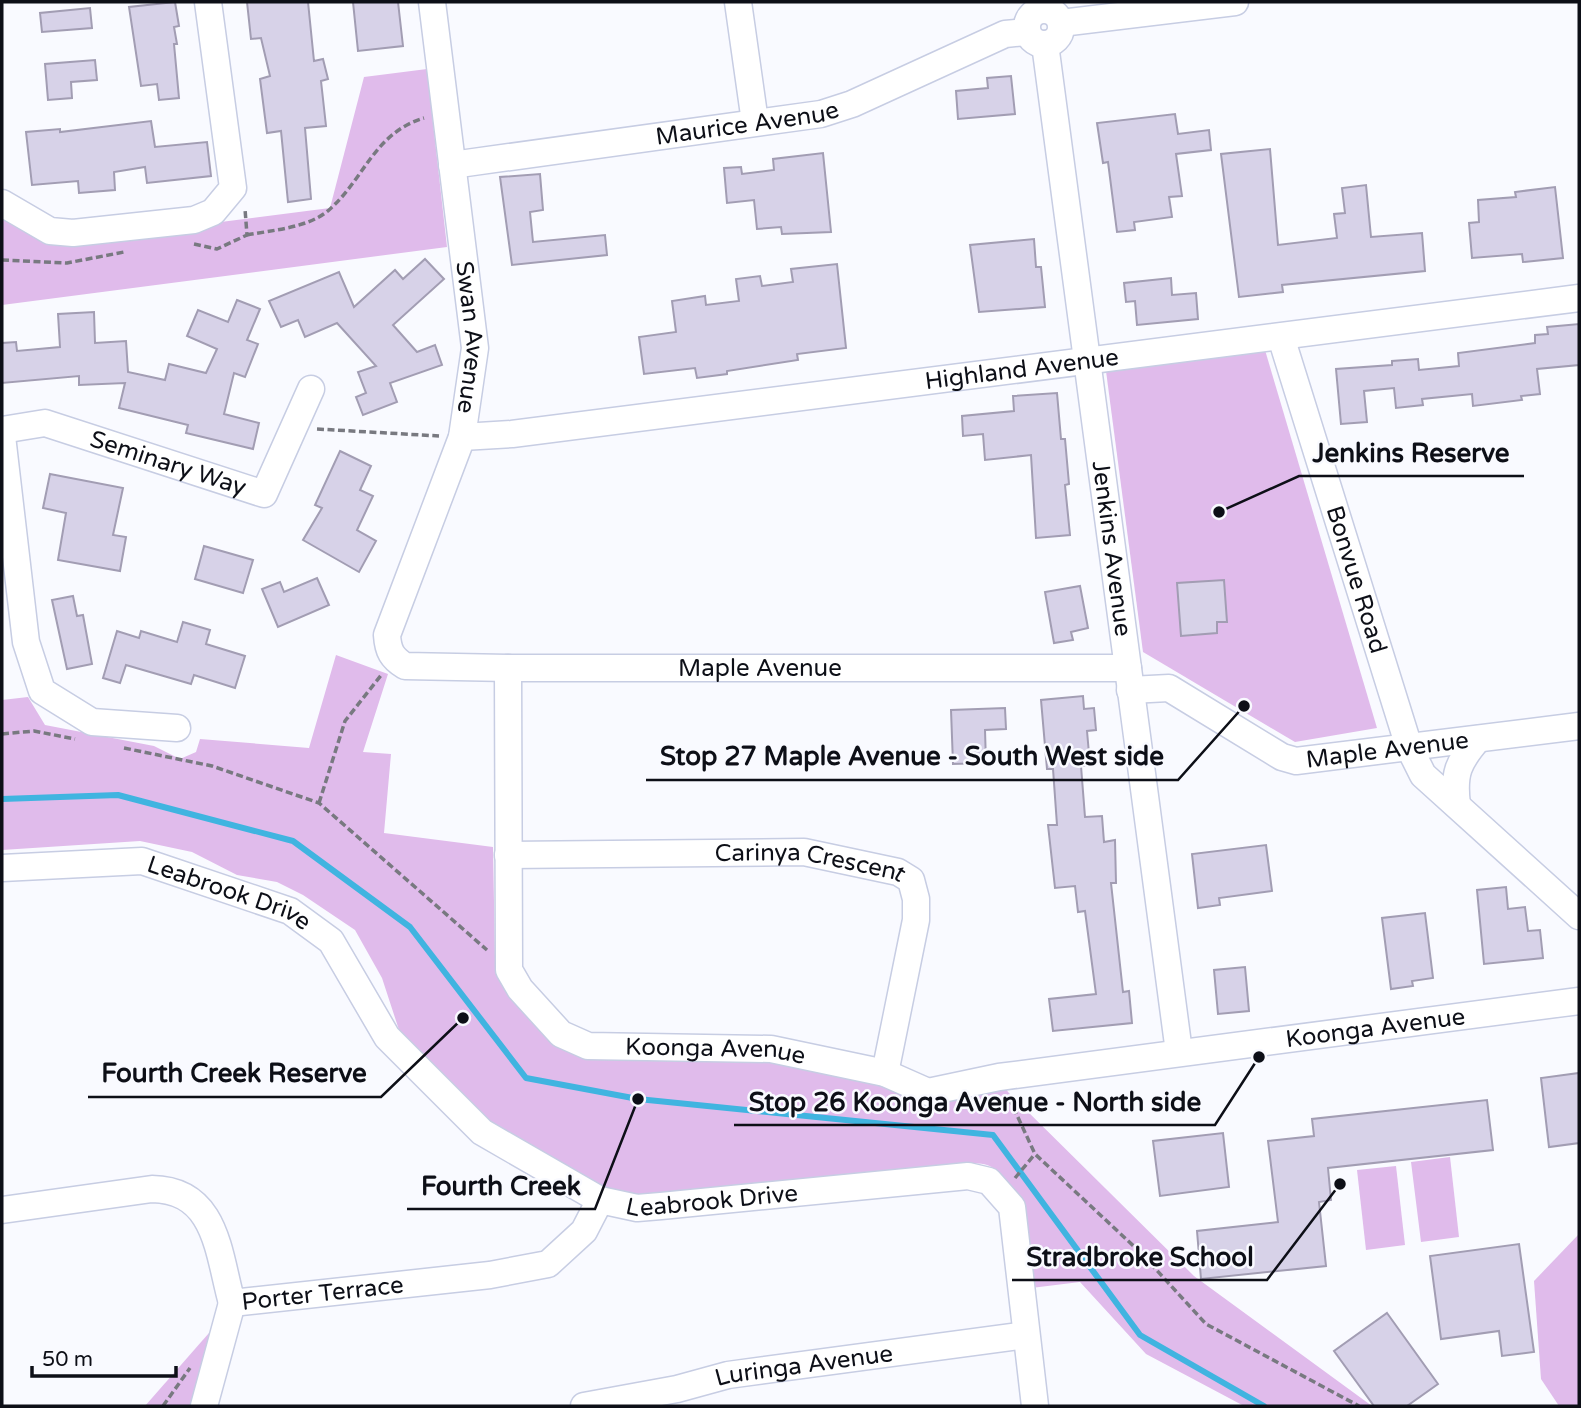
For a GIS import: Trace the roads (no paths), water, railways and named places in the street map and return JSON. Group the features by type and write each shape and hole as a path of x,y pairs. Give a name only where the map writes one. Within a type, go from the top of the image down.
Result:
{"street":[{"path":"2,204 50,232 73,233 194,220 213,212 233,188 208,2"},
{"name":"Swan Avenue","path":"394,659 388,648 387,635 462,437 475,348 432,2"},
{"path":"738,2 755,122"},
{"name":"Maurice Avenue","path":"452,165 821,114 1005,34 1043,22 1235,2"},
{"name":"Jenkins Avenue","path":"1043,22 1179,1052"},
{"name":"Highland Avenue","path":"462,437 512,434 1579,298"},
{"name":"Bonvue Road","path":"1281,337 1409,747 1423,775 1579,916"},
{"name":"Seminary Way","path":"2,430 45,423 264,494 311,389"},
{"path":"2,436 26,642 42,691 92,722 177,728"},
{"name":"Maple Avenue","path":"394,659 405,666 1129,679 1169,688 1282,757 1296,761 1579,726"},
{"path":"508,668 508,855"},
{"path":"1457,805 1455,786 1460,760 1478,738"},
{"name":"Carinya Crescent","path":"508,855 804,852 898,872 911,880 916,899 916,920 885,1073"},
{"name":"Koonga Avenue","path":"508,855 509,970 520,989 561,1034 588,1046 771,1049 885,1073 928,1092 999,1077 1579,1001"},
{"name":"Leabrook Drive","path":"2,868 142,860 290,911 331,941 387,1037 482,1132 600,1200 637,1208 968,1176 989,1181 1002,1192 1012,1207 1026,1335"},
{"name":"Porter Terrace","path":"2,1210 152,1189 172,1190 188,1196 208,1218 232,1303 490,1275 548,1264 584,1231 600,1200"},
{"path":"204,1406 232,1303"},
{"path":"1026,1335 1035,1406"},
{"name":"Luringa Avenue","path":"584,1406 677,1389 728,1375 1026,1335"}],"waterway":[{"path":"2,799 118,795 293,841 410,927 526,1078 638,1099 993,1135 1140,1335 1264,1406"}],"place":[{"name":"Jenkins Reserve","path":"1219,512"},
{"name":"Stop 27 Maple Avenue - South West side","path":"1244,706"},
{"name":"Fourth Creek Reserve","path":"463,1018"},
{"name":"Stop 26 Koonga Avenue - North side","path":"1259,1057"},
{"name":"Fourth Creek","path":"638,1099"},
{"name":"Stradbroke School","path":"1340,1184"}]}
